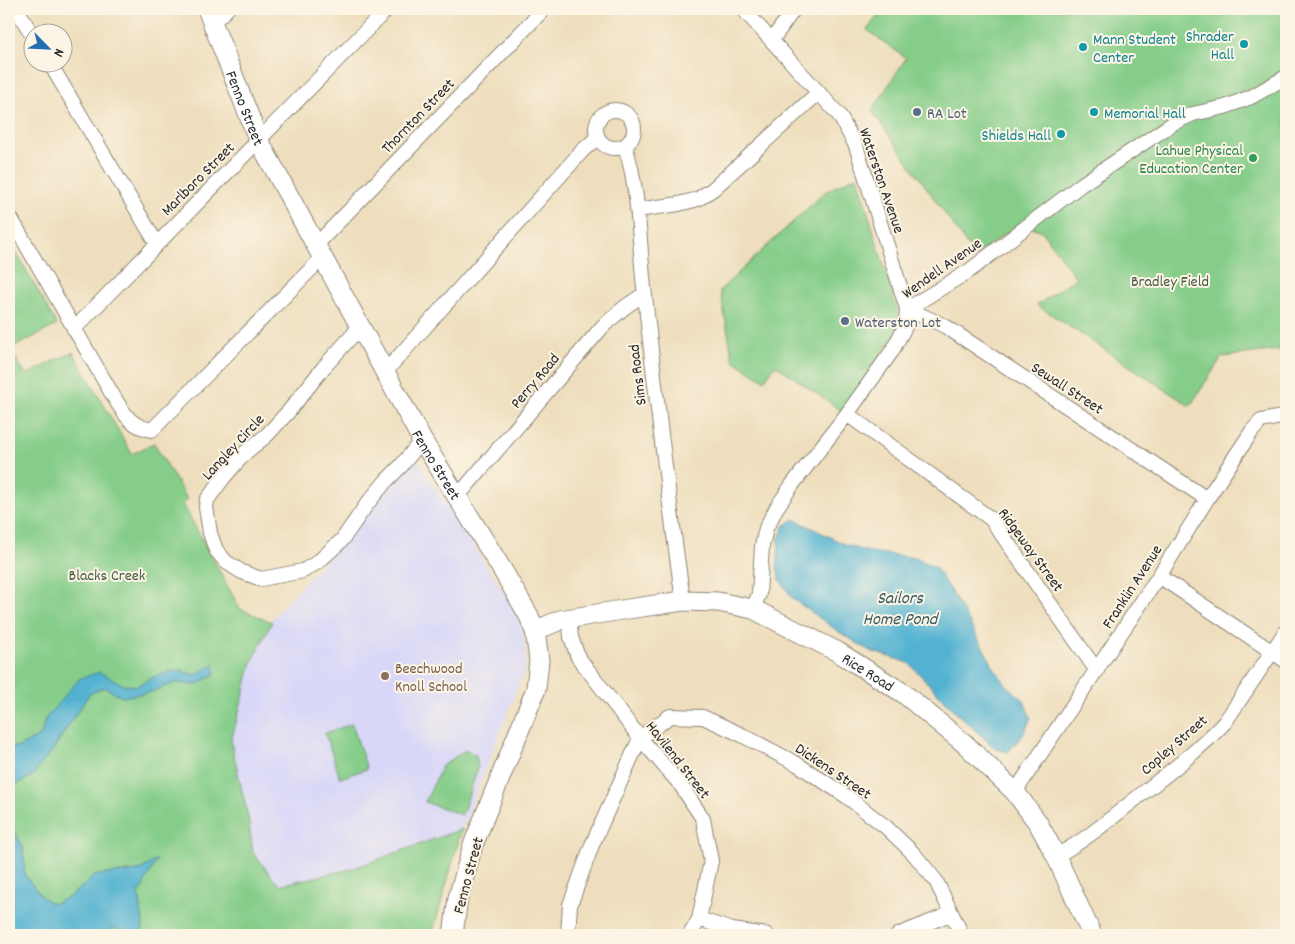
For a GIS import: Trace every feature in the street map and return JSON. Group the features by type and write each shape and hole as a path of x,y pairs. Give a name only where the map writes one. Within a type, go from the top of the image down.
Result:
{"street":[{"path":"17,9 24,22"},
{"path":"210,16 227,9"},
{"name":"Marlboro Street","path":"74,329 387,9"},
{"name":"Thornton Street","path":"74,329 130,421 141,428 152,430 544,9"},
{"name":"Waterston Avenue","path":"743,9 839,115 856,146 907,309"},
{"path":"772,40 794,9"},
{"name":"Fenno Street","path":"210,16 259,141 422,440 458,496 529,616 535,631 539,660 536,689 470,853 458,898 453,935"},
{"path":"55,72 156,244"},
{"name":"Wendell Avenue","path":"753,609 759,594 762,546 766,528 792,485 847,414 901,337 906,325 907,309 969,271 1082,184 1175,122 1194,114 1225,107 1251,97 1286,77"},
{"path":"637,210 679,204 698,199 712,189 818,93"},
{"path":"617,111 626,114 632,121 634,129 631,138 624,146 616,149 607,147 597,138 597,123 602,115 608,112 617,111"},
{"path":"385,372 583,150 597,138"},
{"name":"Sims Road","path":"624,146 629,159 637,210 644,294 683,601"},
{"path":"9,215 74,329"},
{"name":"Perry Road","path":"458,496 603,326 644,294"},
{"name":"Sewall Street","path":"907,309 945,326 1207,499"},
{"name":"Langley Circle","path":"360,328 324,367 267,435 246,452 207,500 206,507 210,533 216,550 226,562 242,572 261,579 303,571 318,562 342,540 367,504 386,481 402,466 422,440"},
{"name":"Ridgeway Street","path":"847,414 991,518 1097,670"},
{"name":"Franklin Avenue","path":"1015,792 1159,576 1252,431 1261,421 1286,416"},
{"path":"1159,576 1286,661"},
{"name":"Rice Road","path":"535,631 569,618 683,601 718,602 753,609 838,652 903,693 965,744 1015,792 1038,823 1056,856 1092,935"},
{"name":"Havilend Street","path":"569,618 571,637 578,657 640,738 680,784 703,819 711,861 699,919 690,935"},
{"name":"Copley Street","path":"1056,856 1074,847 1103,825 1160,780 1216,731 1225,722 1286,631"},
{"name":"Dickens Street","path":"640,738 670,716 703,717 797,764 846,796 886,827 907,848 936,881 950,914 962,935"},
{"path":"568,935 570,905 592,845 640,738"},
{"path":"898,935 950,914"},
{"path":"699,919 732,930 767,935"}],"shaded area":[{"name":"Beechwood Knoll School","path":"416,458 518,614 525,643 526,666 462,829 351,869 279,885 253,853 248,817 231,742 255,638"}],"green space":[{"name":"Bradley Field","path":"883,9 1286,9 1286,349 1222,357 1190,406 1037,305 1076,278 1042,231 1020,223 975,256 872,111 906,58 867,30"},
{"path":"857,176 898,313 898,329 843,412 776,365 764,380 733,360 720,290 826,191"},
{"name":"Blacks Creek","path":"9,239 57,325 10,349 26,375 73,352 132,454 154,443 187,499 183,504 240,609 272,622 252,662 231,742 248,817 253,853 279,885 351,869 462,829 432,935 142,935 143,924 139,894 156,860 139,871 96,875 71,896 53,904 41,896 25,875 23,847 9,822 9,788 32,776 52,751 89,694 104,687 123,697 151,692 175,682 196,685 195,675 176,670 151,678 137,686 124,685 113,680 45,719 41,735 19,747 9,747"},
{"path":"352,724 367,769 340,778 325,733"},
{"path":"465,750 476,755 478,767 462,815 425,802 442,766"},
{"path":"114,928 124,932 123,935 97,935"}],"water":[{"name":"Sailors Home Pond","path":"794,519 844,544 865,551 917,558 936,568 995,669 1009,688 1023,699 1031,718 1023,735 1008,752 996,749 953,710 909,663 870,651 839,632 793,599 781,582 777,569 779,538 784,526"},
{"path":"214,664 215,674 196,685 175,683 151,692 122,697 104,687 89,694 52,751 32,776 9,788 9,747 19,747 41,735 45,719 79,679 99,672 124,685 137,686 151,678 176,670 195,675"},
{"path":"9,822 23,847 25,875 41,896 53,904 71,896 96,875 139,871 157,859 139,894 143,924 142,935 123,935 123,932 114,928 97,935 9,935"}],"place":[{"name":"Shrader Hall","path":"1244,44"},
{"name":"Mann Student Center","path":"1083,47"},
{"name":"RA Lot","path":"917,112"},
{"name":"Memorial Hall","path":"1094,112"},
{"name":"Shields Hall","path":"1061,134"},
{"name":"Lahue Physical Education Center","path":"1253,158"},
{"name":"Waterston Lot","path":"845,321"},
{"name":"Beechwood Knoll School","path":"385,676"}]}
